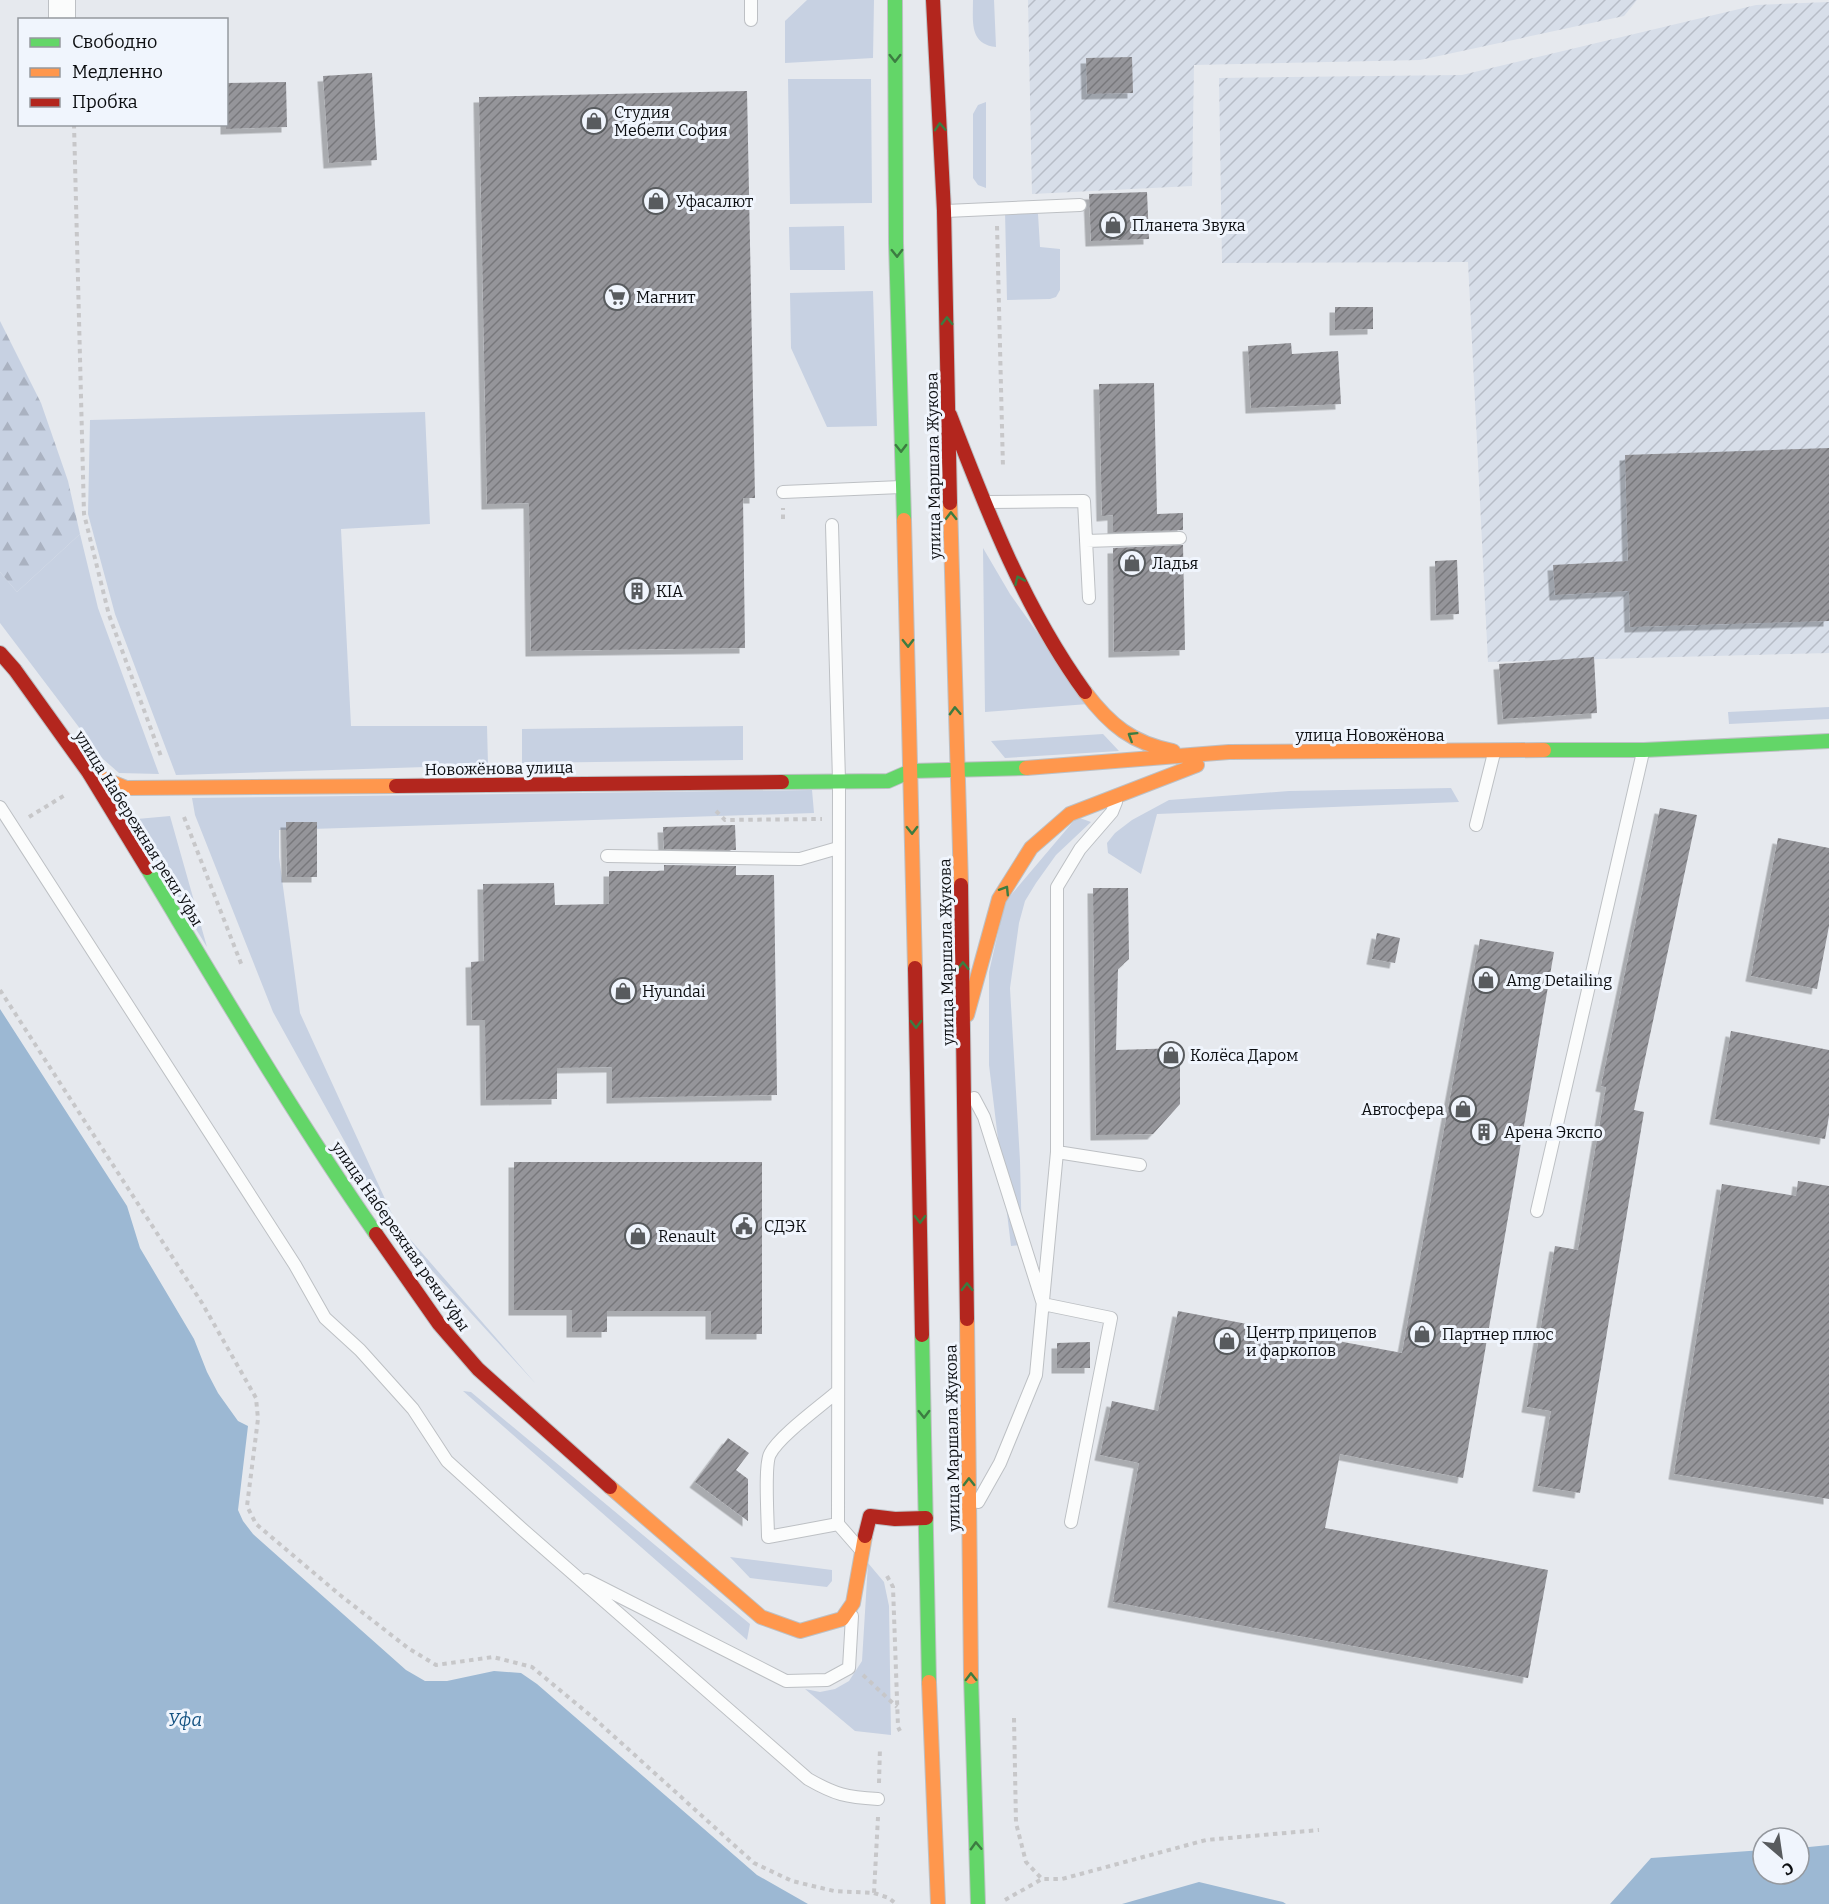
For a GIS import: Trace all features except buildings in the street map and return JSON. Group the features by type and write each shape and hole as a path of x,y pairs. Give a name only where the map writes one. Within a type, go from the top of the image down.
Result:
{"street":[{"path":"62,0 62,18"},
{"name":"улица Маршала Жукова","path":"895,0 896,232 911,771 930,1738 938,1904"},
{"name":"улица Маршала Жукова","path":"933,0 944,211 958,770 965,1081 972,1736 978,1904"},
{"path":"949,412 984,502 1028,600 1060,658 1101,714 1135,740 1171,751 1229,752"},
{"name":"улица Набережная реки Уфы","path":"0,653 15,670 89,773 231,1008 351,1198 439,1324 478,1369 641,1515 761,1617 800,1631 842,1619 853,1603"},
{"name":"улица Новожёнова","path":"911,771 1017,769 1229,752 1644,750 1829,741"},
{"path":"964,1026 999,899 1031,848 1070,814 1229,752"},
{"name":"Новожёнова улица","path":"89,773 126,788 888,781 911,771"},
{"path":"853,1603 861,1551 870,1516 895,1519 926,1518"}],"lane":[{"path":"751,0 751,20"},
{"path":"944,211 1080,205"},
{"path":"783,492 902,487"},
{"path":"984,502 1084,501 1089,598"},
{"path":"832,525 839,781 838,1524 861,1551"},
{"path":"1086,541 1180,538"},
{"path":"1537,1212 1644,750"},
{"path":"1476,825 1494,751"},
{"path":"969,1516 1000,1463 1036,1375 1057,1152 1057,887 1080,849 1112,813 1119,796"},
{"path":"0,807 282,1245 325,1318 360,1350 413,1409 447,1461 808,1779 831,1792 853,1798 878,1795"},
{"path":"607,856 800,859 838,848"},
{"path":"965,1081 984,1117 1043,1304"},
{"path":"1057,1152 1140,1165"},
{"path":"1043,1304 1111,1318 1071,1522"},
{"path":"838,1391 785,1436 770,1454 768,1537 838,1524"},
{"path":"570,1571 786,1681 827,1680 849,1668 853,1603"}],"path":[{"path":"74,126 84,514 109,615 172,787 245,973"},
{"path":"996,209 1004,502"},
{"path":"20,822 64,795"},
{"path":"0,990 202,1303 256,1398 258,1419 247,1506 256,1524 340,1595 408,1648 436,1665 493,1657 532,1667 596,1720 754,1863 792,1881 834,1891 874,1893 889,1898 896,1904"},
{"path":"861,1551 871,1554 893,1587 898,1727"},
{"path":"849,1668 864,1676 897,1707"},
{"path":"1014,1718 1016,1822 1026,1862 1042,1879"},
{"path":"878,1795 880,1747"},
{"path":"874,1893 878,1813"},
{"path":"1003,1901 1042,1879 1062,1879 1206,1840 1319,1830"}],"shaded area":[{"path":"1028,0 1637,0 1624,16 1420,60 1194,65 1192,186 1032,194"},
{"path":"1829,2 1829,653 1488,662 1468,262 1222,263 1219,78 1462,75 1756,5"}],"green space":[{"path":"807,0 874,0 873,58 785,63 785,21"},
{"path":"973,0 994,0 996,47 981,41 974,30"},
{"path":"788,79 871,79 872,203 790,204"},
{"path":"986,102 986,188 978,185 973,178 973,114 978,105"},
{"path":"1032,210 1038,214 1040,247 1060,249 1060,290 1056,297 1050,299 1007,300 1005,211"},
{"path":"844,226 845,270 790,270 789,227"},
{"path":"873,291 877,426 827,427 791,348 790,293"},
{"path":"0,321 41,403 68,481 80,534 17,592 0,572"},
{"path":"425,412 430,524 341,529 351,726 487,726 488,765 176,775 115,614 88,514 90,420"},
{"path":"80,534 98,608 159,774 119,773 103,759 0,623 0,572 17,592"},
{"path":"983,548 1010,594 1088,704 985,712"},
{"path":"1829,707 1829,719 1729,724 1728,712"},
{"path":"743,726 743,760 522,763 522,729"},
{"path":"1103,734 1119,751 1005,758 991,741"},
{"path":"1451,788 1459,802 1157,814 1141,874 1108,853 1107,843 1115,833 1132,820 1169,800 1289,791"},
{"path":"812,790 814,813 279,830 279,857 300,1013 396,1223 536,1384 392,1227 273,1012 195,815 192,798"},
{"path":"170,816 207,947 134,828 137,819"},
{"path":"1077,817 1091,822 1056,855 1036,883 1025,901 1019,923 1010,988 1020,1161 1022,1245 1011,1246 989,1065 989,972 1005,902"},
{"path":"463,1391 471,1392 750,1624 747,1640"},
{"path":"730,1557 832,1570 832,1581 827,1587 750,1578"},
{"path":"868,1563 884,1582 889,1606 891,1735 855,1731 805,1689 820,1692 835,1689 849,1681 862,1661"}],"water":[{"name":"Уфа","path":"0,1009 127,1206 140,1248 194,1339 218,1393 238,1421 248,1426 238,1510 253,1534 406,1670 425,1681 447,1681 494,1671 521,1673 537,1684 757,1875 808,1904 0,1904"},
{"path":"1829,1845 1829,1904 1610,1904 1651,1858 1751,1851 1751,1886 1811,1886 1811,1847"},
{"path":"1199,1882 1283,1902 1286,1904 1122,1904"}],"traffic: fast":[{"path":"895,0 896,243 904,520"},
{"path":"1544,750 1644,750 1829,741"},
{"path":"782,782 888,781 911,771 1026,768"},
{"path":"147,868 287,1099 376,1234"},
{"path":"922,1335 929,1682"},
{"path":"971,1677 978,1904"}],"traffic: slow":[{"path":"950,503 961,885"},
{"path":"904,520 915,968"},
{"path":"1085,692 1123,731 1145,743 1173,751"},
{"path":"1026,768 1229,752 1544,750"},
{"path":"967,1015 999,899 1031,848 1070,814 1197,765"},
{"path":"89,773 126,788 396,786"},
{"path":"967,1319 971,1677"},
{"path":"610,1487 761,1617 800,1631 842,1619 853,1603 865,1536"},
{"path":"929,1682 938,1904"}],"traffic: jam":[{"path":"933,0 944,211 950,503"},
{"path":"950,415 993,523 1025,593 1043,627 1085,692"},
{"path":"0,653 15,670 89,773 147,868"},
{"path":"396,786 782,782"},
{"path":"961,885 967,1319"},
{"path":"915,968 922,1335"},
{"path":"376,1234 439,1324 478,1369 610,1487"},
{"path":"865,1536 870,1516 895,1519 926,1518"}],"place":[{"name":"Студия Мебели София","path":"594,121"},
{"name":"Уфасалют","path":"656,201"},
{"name":"Планета Звука","path":"1113,225"},
{"name":"Магнит","path":"617,297"},
{"name":"Ладья","path":"1132,563"},
{"name":"KIA","path":"637,591"},
{"name":"Amg Detailing","path":"1486,980"},
{"name":"Hyundai","path":"623,991"},
{"name":"Колёса Даром","path":"1171,1055"},
{"name":"Автосфера","path":"1463,1109"},
{"name":"Арена Экспо","path":"1484,1132"},
{"name":"СДЭК","path":"744,1226"},
{"name":"Renault","path":"638,1236"},
{"name":"Партнер плюс","path":"1422,1334"},
{"name":"Центр прицепов и фаркопов","path":"1227,1341"}]}
